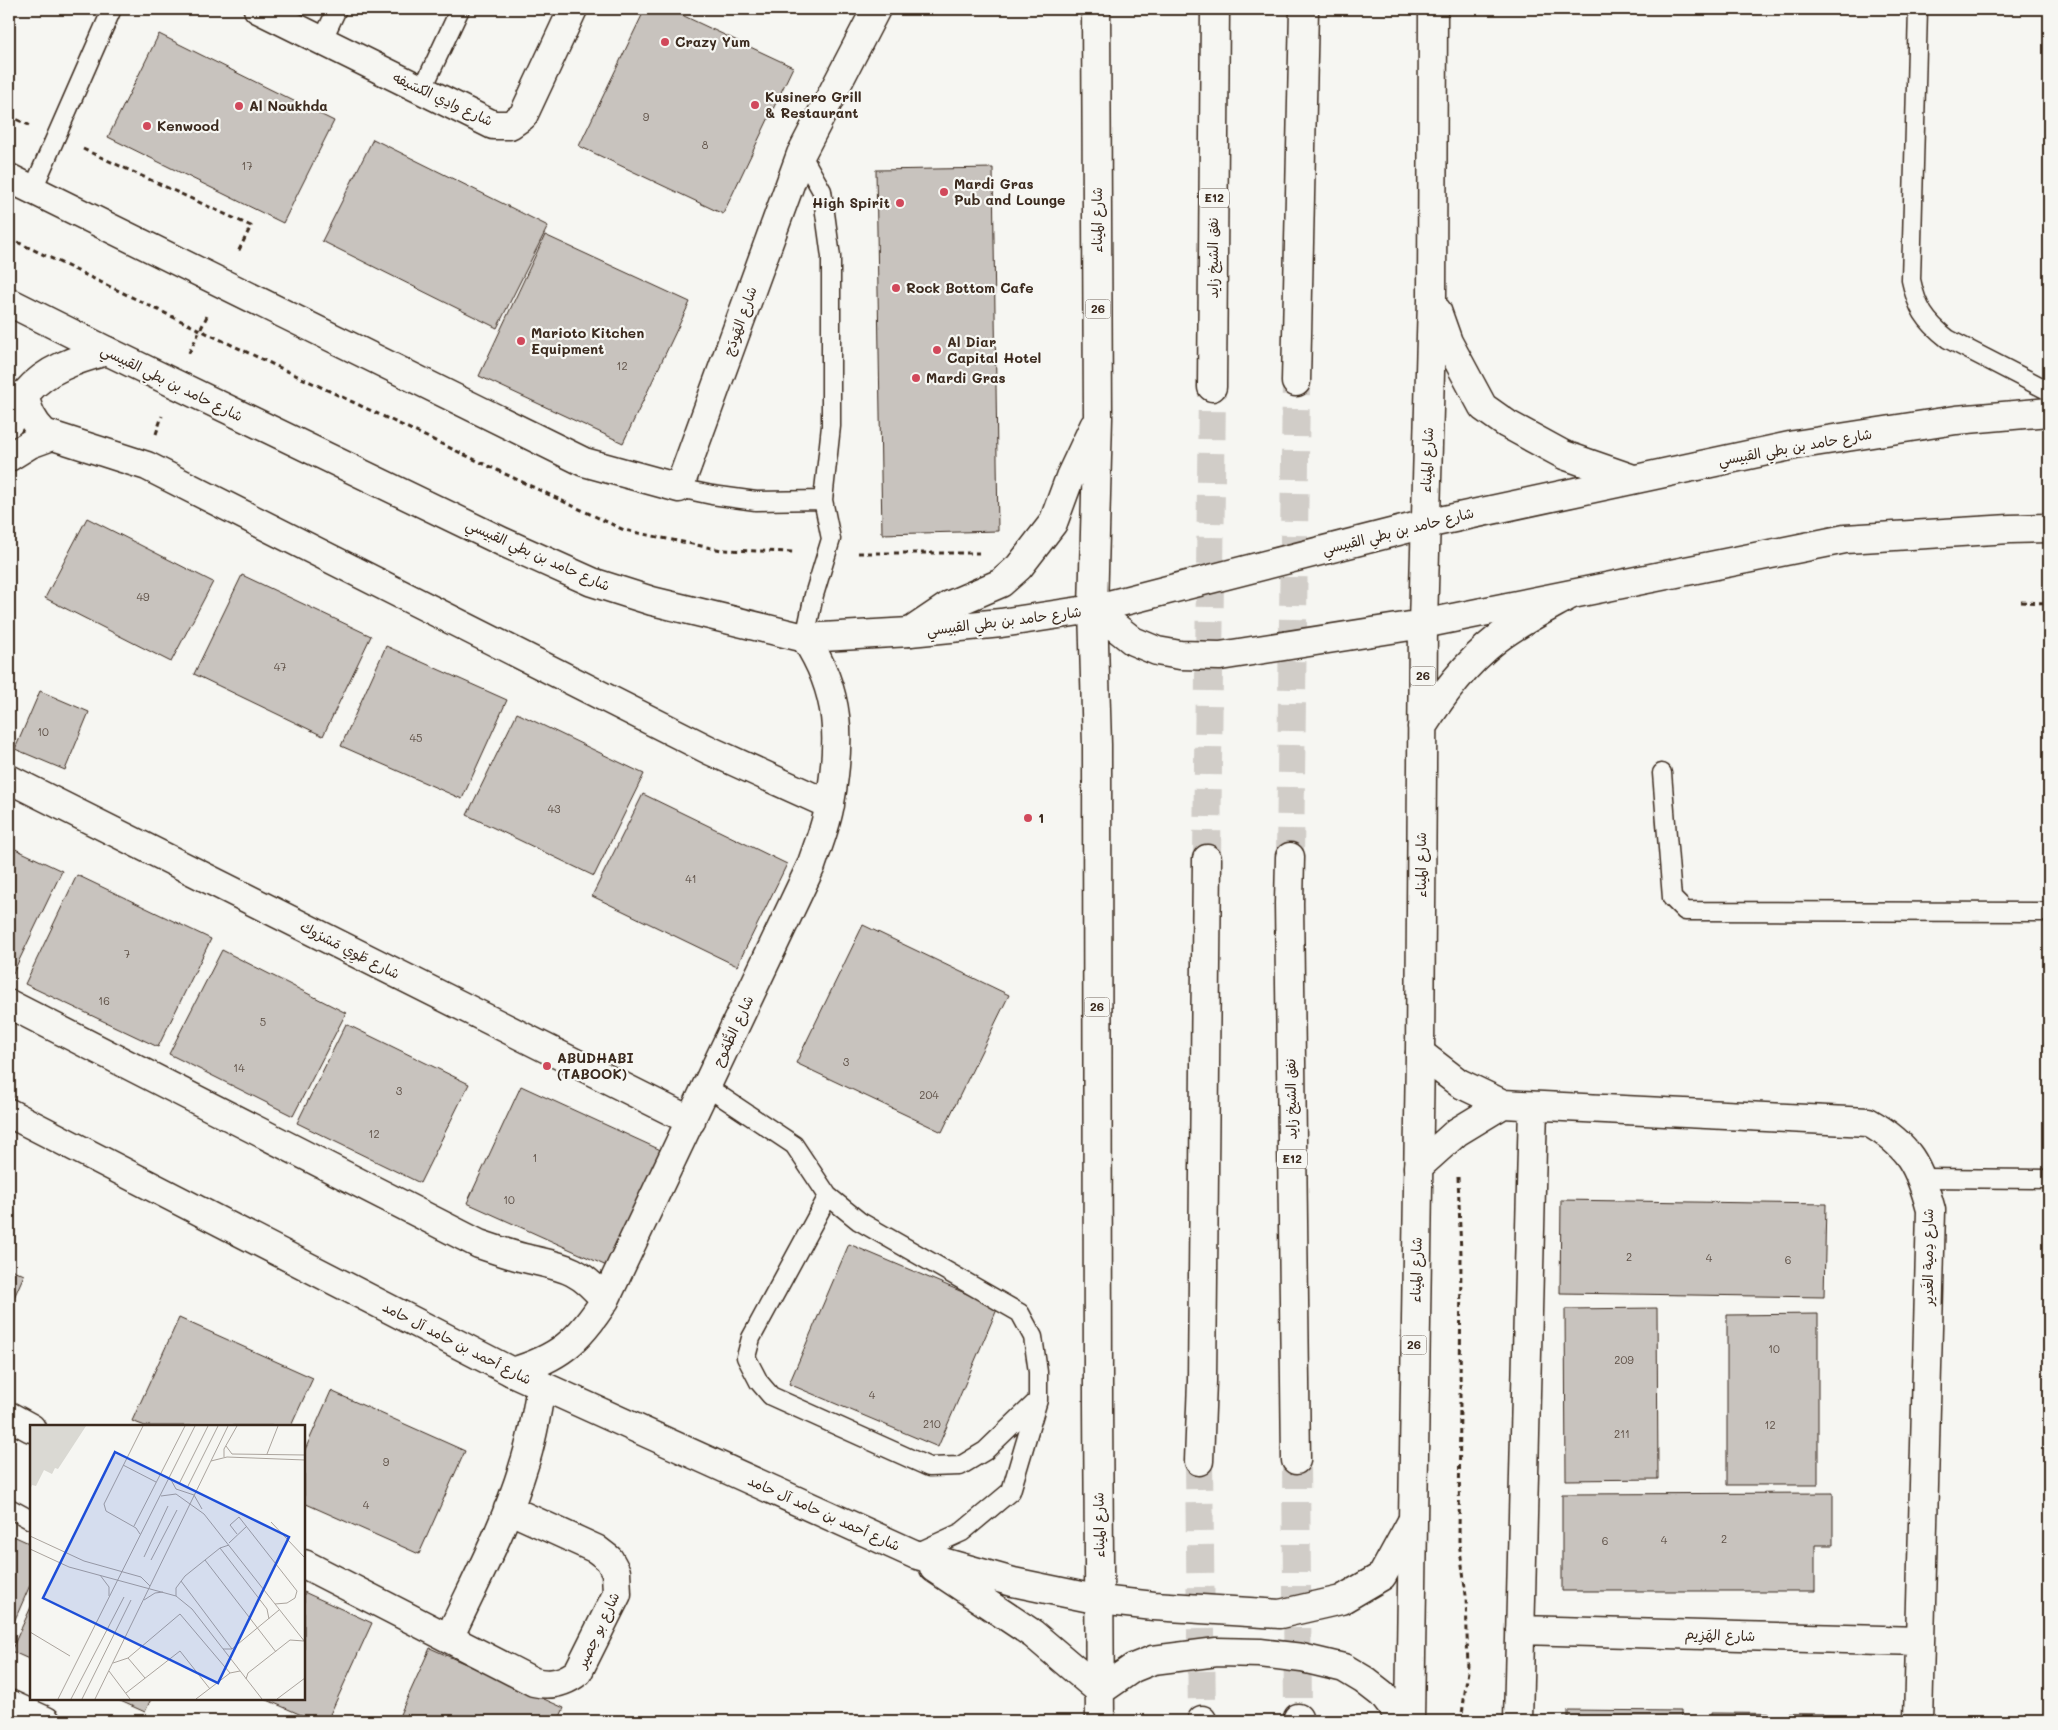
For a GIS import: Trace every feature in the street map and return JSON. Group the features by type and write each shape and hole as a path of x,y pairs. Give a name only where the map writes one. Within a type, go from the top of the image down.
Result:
{"main road":[{"name":"شارع وادِي الكسَيفه","path":"258,9 493,125 510,125 523,116 573,9"},
{"name":"شارع الهَودَج","path":"679,488 801,154 876,9"},
{"name":"شارع الميناء","path":"1096,9 1098,418 1093,609 1097,745 1100,1721"},
{"name":"نفق الشيخ زايد","path":"1212,387 1215,9"},
{"path":"1296,382 1304,9"},
{"name":"شارع الميناء","path":"1410,1721 1411,1523 1420,1053 1423,624 1432,300 1432,9"},
{"path":"21,184 584,462 679,488"},
{"path":"1432,300 1448,342 1483,407 1508,424 1564,455 1633,479"},
{"name":"شارع حامد بن بطي القبيسي","path":"9,302 503,542 592,582 652,601 805,638 910,632 1001,623 1093,609 1426,524 1795,445 1956,420 2049,412"},
{"path":"9,423 24,394 36,381 58,368 82,358 107,351"},
{"path":"24,394 27,410 33,422 44,433 147,466 711,750 830,805"},
{"path":"910,632 950,605 1001,583 1019,567 1053,522 1070,477 1098,418"},
{"path":"9,457 30,444 52,436"},
{"path":"1093,609 1133,641 1157,651 1180,655 1220,656 1423,624 1845,539 2049,528"},
{"path":"1422,729 1440,698 1464,670 1497,639 1570,594"},
{"name":"شارع الطُّمُوح","path":"512,1372 535,1365 576,1339 592,1320 605,1300 811,866 830,805 836,751 836,713 825,674 817,655 805,638"},
{"name":"شارع طَوِي مَشرُوك","path":"9,779 691,1121"},
{"name":"نفق الشيخ زايد","path":"1290,858 1296,1460"},
{"path":"1199,1461 1202,1381 1207,859"},
{"path":"9,1004 479,1244 524,1258 560,1265 572,1270 595,1287 605,1300"},
{"name":"شارع دِمية الغَدير","path":"1420,1053 1459,1083 1503,1104 1868,1122 1885,1132 1900,1145 1913,1161 1923,1178 1931,1210 1918,1721"},
{"path":"1418,1168 1457,1132 1503,1104"},
{"path":"1518,1721 1533,1106"},
{"name":"شارع أحمد بن حامد آل حامد","path":"9,1113 512,1372 914,1554 1013,1582 1100,1600 1154,1606 1280,1614 1341,1600 1382,1576 1411,1523"},
{"path":"449,1638 508,1509 530,1446 541,1386"},
{"path":"9,1416 30,1427"},
{"name":"شارع بو حِصير","path":"305,1565 534,1682 545,1684 557,1683 569,1679 578,1672 617,1594 616,1572 609,1559 596,1548 508,1509"},
{"name":"شارع أحمد بن حامد آل حامد","path":"914,1554 1033,1634 1100,1691"},
{"name":"شارع الهَزِيم","path":"1520,1630 1919,1640"},
{"path":"1100,1691 1133,1668 1153,1660 1217,1652 1260,1653 1302,1658 1344,1668 1382,1694 1403,1721"},
{"path":"9,1704 46,1721"}],"lane":[{"path":"21,184 56,136 112,9"},
{"path":"322,40 337,9"},
{"path":"422,90 460,9"},
{"path":"1918,9 1911,280 1915,297 1922,314 1934,328 1948,339 2049,391"},
{"path":"801,154 822,191 831,257 831,426 823,500 831,539 814,595 805,638"},
{"path":"679,488 712,495 756,500 823,500"},
{"path":"1662,773 1672,898 1685,911 2049,912 2049,919"},
{"path":"707,1087 794,1145 828,1196 859,1221 1020,1313 1033,1337 1038,1372 1038,1400 1011,1491 962,1532 914,1554"},
{"path":"1923,1178 2049,1179"},
{"path":"828,1196 751,1338 746,1357 759,1382 771,1396 929,1467 960,1466 986,1451 1038,1400"},
{"path":"9,1508 30,1519"}],"path":[{"path":"56,136 251,226 186,360"},
{"path":"2021,602 2049,603"},
{"path":"1457,1132 1461,1254 1459,1542 1466,1595 1468,1670 1461,1721"}],"building":[{"path":"645,9 669,9 793,67 723,214 579,146"},
{"path":"159,34 334,121 283,223 108,137"},
{"path":"373,139 548,226 497,328 322,241"},
{"name":"Al Diar Capital Hotel","path":"993,168 998,531 882,534 876,170"},
{"path":"545,235 690,302 623,443 479,376"},
{"path":"87,518 213,582 171,662 45,598"},
{"path":"242,575 371,636 323,736 194,674"},
{"path":"386,646 507,700 462,799 341,746"},
{"path":"40,691 89,712 65,770 15,749"},
{"path":"517,713 644,774 594,876 467,815"},
{"path":"643,794 787,864 737,966 592,896"},
{"path":"9,846 62,871 12,975 9,974"},
{"path":"77,875 211,939 158,1047 25,984"},
{"path":"863,925 1009,995 942,1132 796,1063"},
{"path":"222,950 346,1013 293,1116 169,1054"},
{"path":"346,1024 469,1084 420,1183 297,1123"},
{"path":"521,1086 665,1152 611,1268 467,1203"},
{"path":"1561,1200 1826,1204 1824,1297 1560,1293"},
{"path":"849,1244 998,1307 938,1447 789,1384"},
{"path":"9,1268 24,1275 9,1309"},
{"path":"1657,1308 1658,1479 1566,1480 1565,1309"},
{"path":"1818,1314 1818,1485 1727,1485 1727,1315"},
{"path":"179,1318 313,1378 291,1425 142,1425 132,1421"},
{"path":"331,1391 465,1451 419,1554 305,1503 305,1450"},
{"path":"1833,1493 1833,1545 1815,1545 1815,1591 1562,1591 1562,1494"},
{"path":"9,1534 30,1544 30,1585 9,1633"},
{"path":"305,1592 372,1623 327,1721 315,1721 267,1700 305,1700"},
{"path":"30,1609 30,1660 11,1651"},
{"path":"430,1648 564,1708 558,1721 397,1721"},
{"path":"118,1700 151,1700 145,1712"},
{"path":"1568,1710 1681,1711 1681,1721 1568,1721"},
{"path":"1711,1713 1823,1714 1822,1721 1711,1721"}],"tunnel":[{"path":"1290,857 1296,382"},
{"path":"1207,859 1212,387"},
{"path":"1296,1460 1298,1718"},
{"path":"1199,1461 1202,1720"}],"place":[{"name":"Crazy Yum","path":"665,42"},
{"name":"Kusinero Grill & Restaurant","path":"755,105"},
{"name":"Al Noukhda","path":"239,106"},
{"name":"Kenwood","path":"147,126"},
{"name":"Mardi Gras Pub and Lounge","path":"944,192"},
{"name":"High Spirit","path":"900,203"},
{"name":"Rock Bottom Cafe","path":"896,288"},
{"name":"Marioto Kitchen Equipment","path":"521,341"},
{"name":"Al Diar Capital Hotel","path":"937,350"},
{"name":"Mardi Gras","path":"916,378"},
{"name":"1","path":"1028,818"},
{"name":"ABUDHABI (TABOOK)","path":"547,1066"}]}
